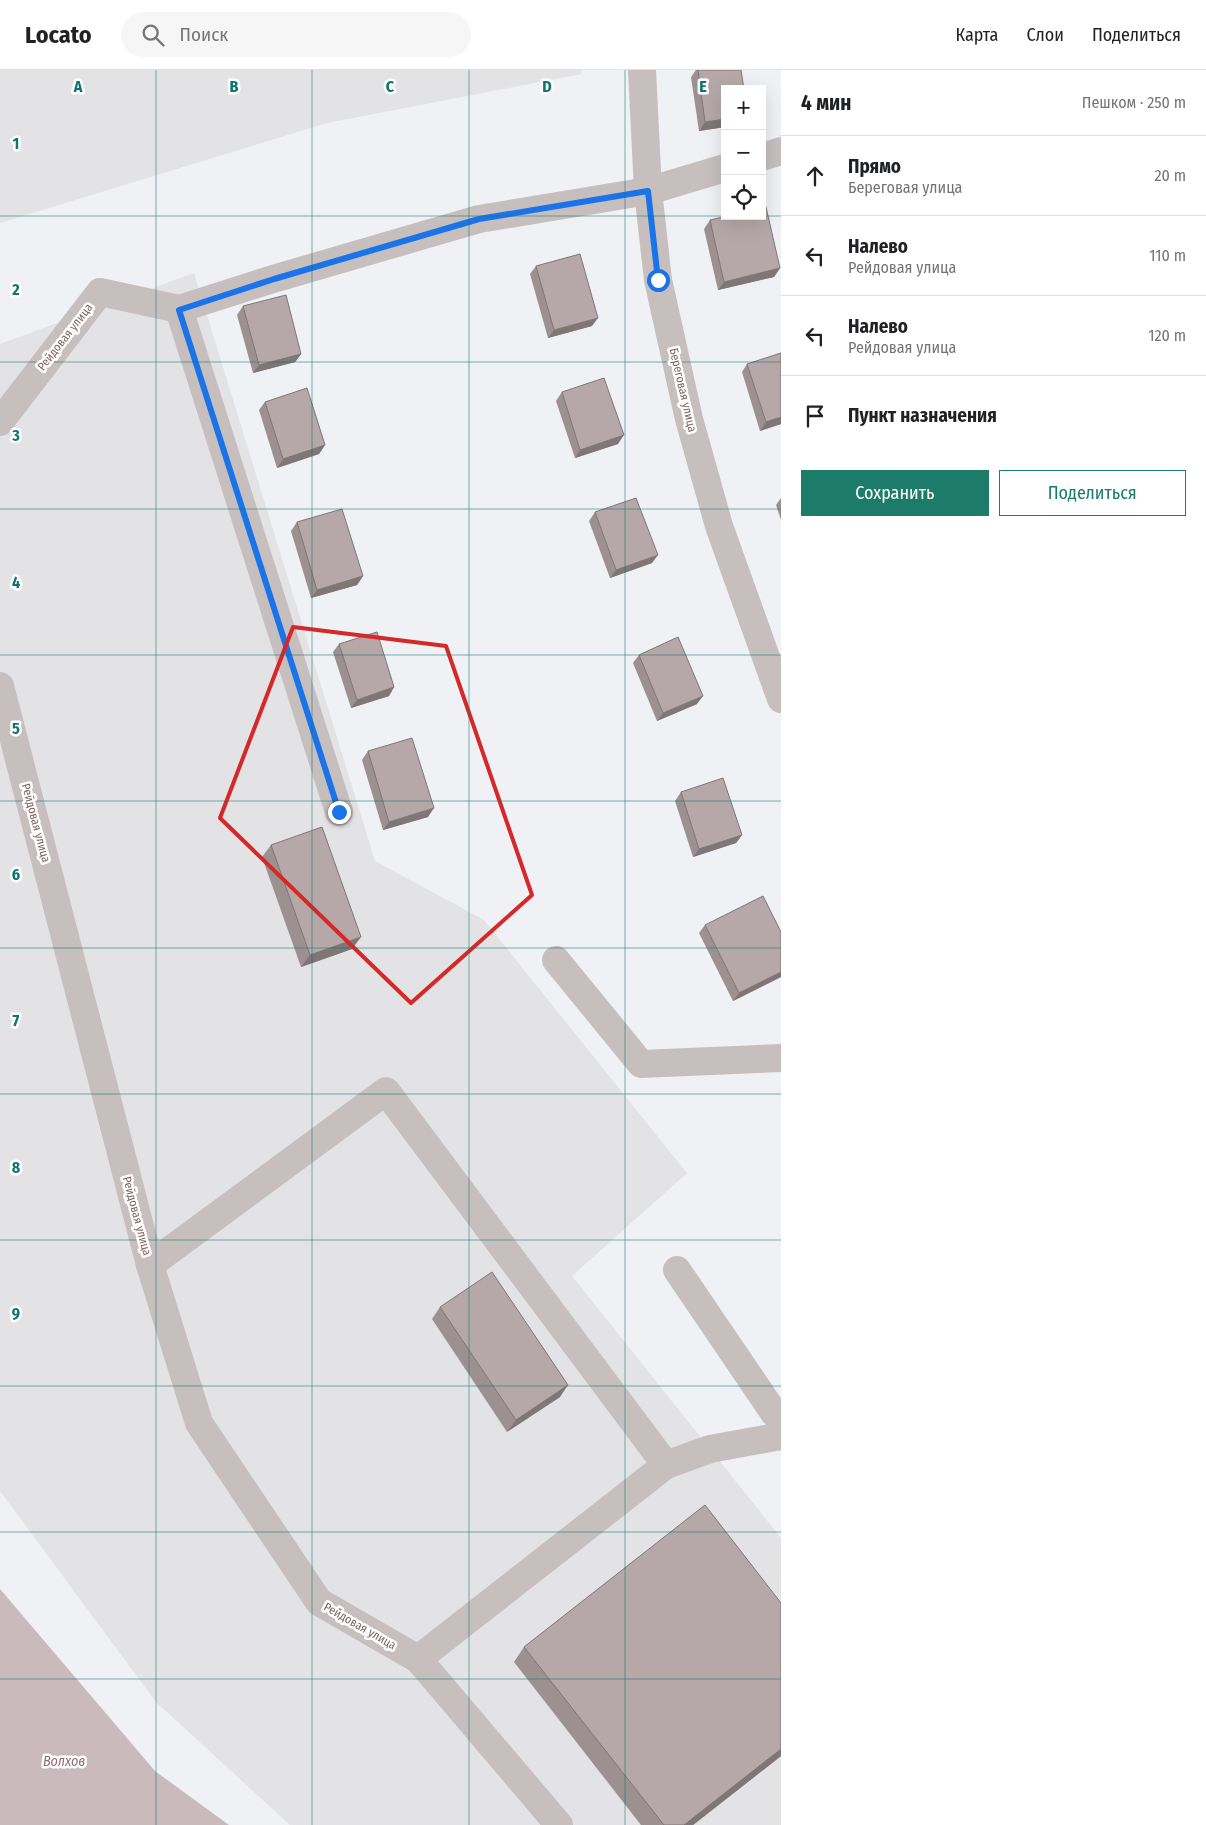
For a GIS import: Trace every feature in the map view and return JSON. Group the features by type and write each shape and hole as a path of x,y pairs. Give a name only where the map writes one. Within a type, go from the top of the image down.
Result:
{"street":[{"name":"Береговая улица","path":"642,70 648,191 658,280 689,419 719,526 781,699"},
{"path":"766,156 781,151"},
{"path":"339,812 179,310 274,279 479,219 648,191 721,169"},
{"name":"Рейдовая улица","path":"0,422 100,292 179,310"},
{"name":"Рейдовая улица","path":"0,686 150,1266 199,1423 318,1602 418,1659 559,1825"},
{"path":"556,960 641,1064 781,1058"},
{"path":"150,1266 386,1091 666,1465"},
{"path":"677,1270 774,1413 781,1415"},
{"path":"418,1659 666,1465 710,1449 781,1436"}],"highlighted area":[{"path":"293,627 446,646 532,895 411,1003 220,818"}],"shaded area":[{"path":"0,70 581,70 581,74 327,123 0,223"},
{"path":"194,273 375,861 484,920 687,1173 572,1276 781,1538 781,1825 290,1825 156,1702 0,1491 0,344"}],"water":[{"name":"Волхов","path":"0,1589 155,1771 229,1825 0,1825"}],"building":[{"path":"698,70 741,70 743,85 721,85 721,120 705,122"},
{"path":"766,207 780,268 724,282 710,220 721,217 721,220 766,220"},
{"path":"580,254 598,318 554,330 536,266"},
{"path":"286,295 301,354 259,365 243,306"},
{"path":"781,353 781,417 766,422 747,364"},
{"path":"604,378 624,435 580,450 562,392"},
{"path":"307,388 325,445 283,459 265,402"},
{"path":"636,498 658,555 616,570 595,512"},
{"path":"342,509 363,576 317,590 297,522"},
{"path":"377,632 394,687 357,700 339,644"},
{"path":"678,637 703,696 663,713 639,655"},
{"path":"412,738 434,808 389,822 368,751"},
{"path":"723,778 742,835 699,849 681,792"},
{"path":"322,827 361,937 310,955 271,845"},
{"path":"763,896 781,932 781,972 739,993 705,925"},
{"path":"492,1272 568,1385 516,1420 440,1307"},
{"path":"705,1505 781,1603 781,1749 684,1825 664,1825 524,1647"}],"route":[{"path":"339,812 179,310 274,279 479,219 648,191 658,280"}]}
